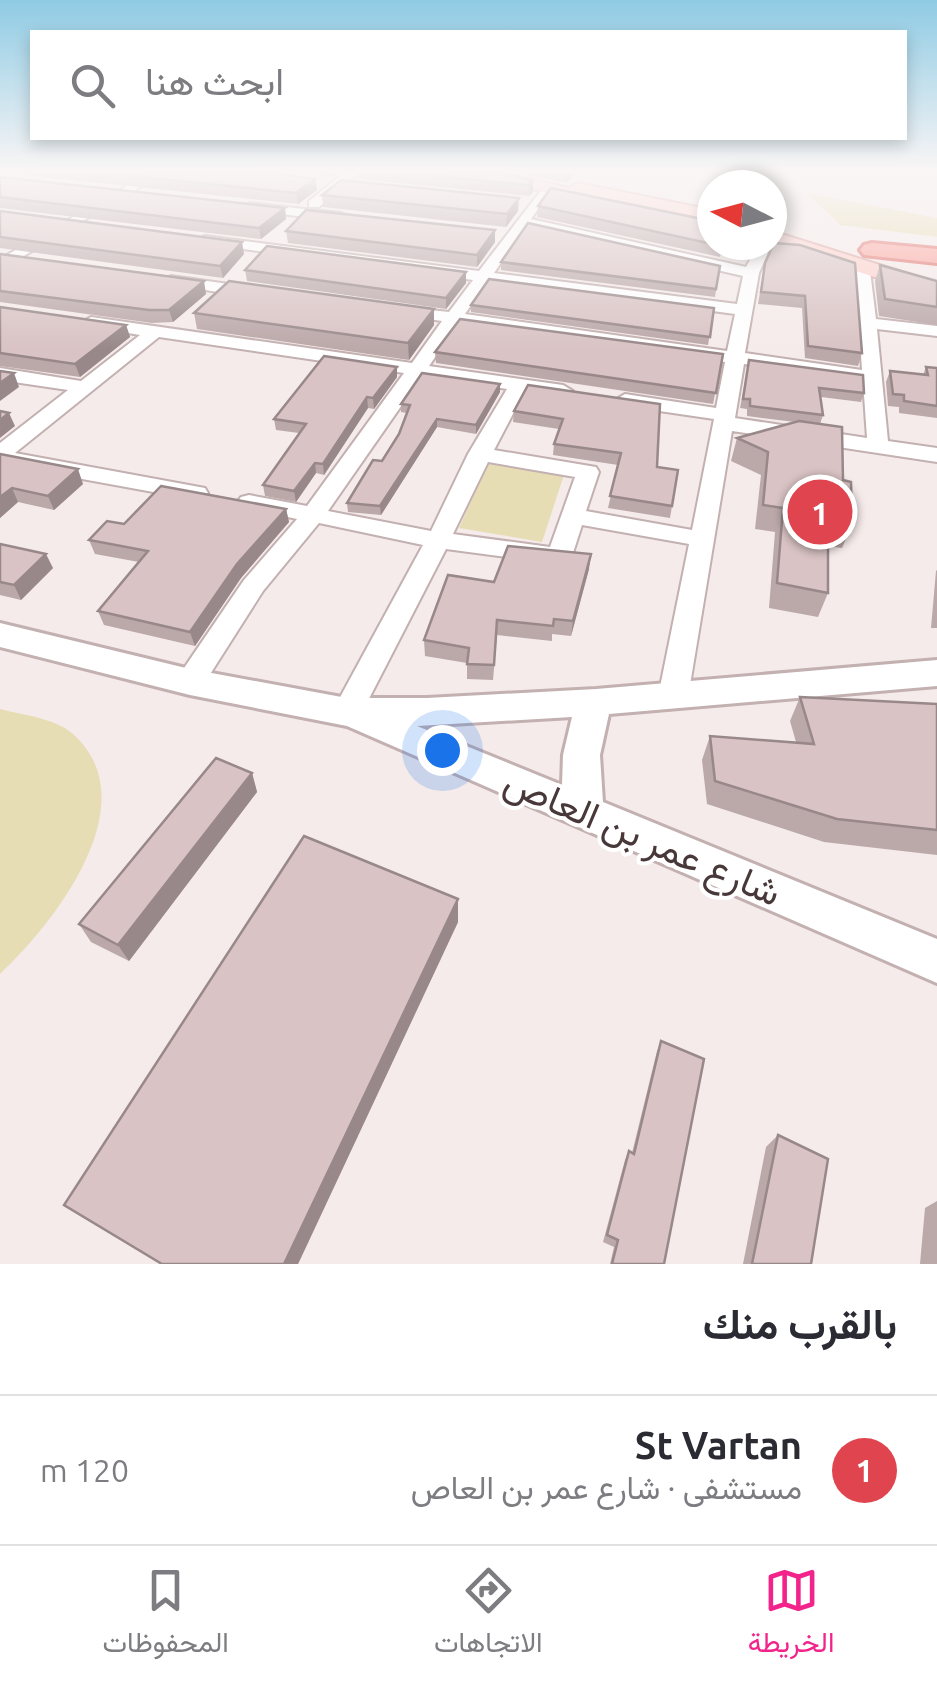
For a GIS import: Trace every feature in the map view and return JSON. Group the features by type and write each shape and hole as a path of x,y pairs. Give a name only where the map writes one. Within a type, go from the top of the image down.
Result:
{"main road":[{"path":"787,233 867,258 937,290"},
{"path":"787,240 937,269"},
{"path":"867,258 937,256"}],"street":[{"path":"4,260 55,232"},
{"path":"0,456 156,331 178,331 259,252 288,232"},
{"path":"190,682 228,631 253,586 314,514 486,274 511,232"},
{"path":"591,232 751,273"},
{"path":"190,238 744,310"},
{"path":"867,258 878,447"},
{"path":"4,260 50,263"},
{"path":"673,696 751,273 758,260"},
{"path":"147,278 237,277 282,296"},
{"path":"378,308 873,377"},
{"path":"80,321 575,393"},
{"path":"869,322 937,331"},
{"path":"0,374 85,387"},
{"path":"348,712 394,632 479,454 519,384"},
{"path":"612,398 937,455"},
{"path":"0,456 439,540 559,556 588,472 479,454"},
{"path":"573,516 702,539"},
{"name":"شارع عمر بن العاص","path":"0,635 190,682 348,712 427,712 596,702 937,673"},
{"path":"586,811 579,763 582,741 596,702"},
{"name":"شارع عمر بن العاص","path":"348,712 937,961"}],"shaded area":[{"path":"896,232 937,232 937,237"},
{"path":"488,464 564,475 542,542 459,528"},
{"path":"0,709 48,721 73,734 94,762 101,793 98,826 86,860 45,925 0,974"}],"building":[{"path":"0,232 164,232 242,242 220,266 0,237"},
{"path":"294,232 494,232 477,255"},
{"path":"522,232 568,232 720,266 716,289 501,262"},
{"path":"657,232 697,232 697,241"},
{"path":"787,244 855,263 862,353 808,346 805,296 761,292 765,263 787,260"},
{"path":"267,246 466,272 446,298 245,270"},
{"path":"0,254 204,281 169,310 0,291"},
{"path":"880,265 937,281 937,307 885,299"},
{"path":"489,279 714,308 710,337 471,305"},
{"path":"229,281 434,309 408,343 194,313"},
{"path":"0,307 126,325 75,364 0,353"},
{"path":"460,319 723,354 716,393 435,352"},
{"path":"324,356 397,367 373,398 367,397 323,464 315,463 294,491 263,485 306,424 274,419"},
{"path":"749,360 863,375 864,393 819,388 823,415 750,406 750,399 743,399"},
{"path":"926,367 937,368 937,406 904,401 904,395 893,394 890,371 928,375"},
{"path":"0,371 14,373 0,383"},
{"path":"422,373 500,384 476,425 437,419 380,506 347,503 373,460 382,461 399,434 410,405 401,404"},
{"path":"528,385 660,404 657,467 678,470 672,506 610,496 621,453 554,444 563,419 514,411"},
{"path":"799,421 842,427 843,480 851,482 852,524 828,520 828,593 777,583 783,508 763,505 768,452 737,438"},
{"path":"0,454 78,469 48,496 12,488 0,497"},
{"path":"161,486 286,509 237,564 190,632 98,611 148,551 89,540 107,521 124,524"},
{"path":"0,544 46,554 14,585 0,582"},
{"path":"508,546 591,554 573,621 554,619 553,626 497,620 494,665 467,664 469,648 424,640 448,575 494,582"},
{"path":"800,697 937,704 937,830 837,819 715,781 710,736 814,744"},
{"path":"216,758 252,773 118,945 79,924"},
{"path":"304,836 458,899 284,1264 162,1264 64,1205"},
{"path":"661,1041 704,1059 664,1264 612,1264 618,1240 607,1235 629,1151 634,1154"},
{"path":"778,1135 828,1159 811,1264 752,1264"}],"place":[{"name":"St Vartan","path":"820,512"}]}
